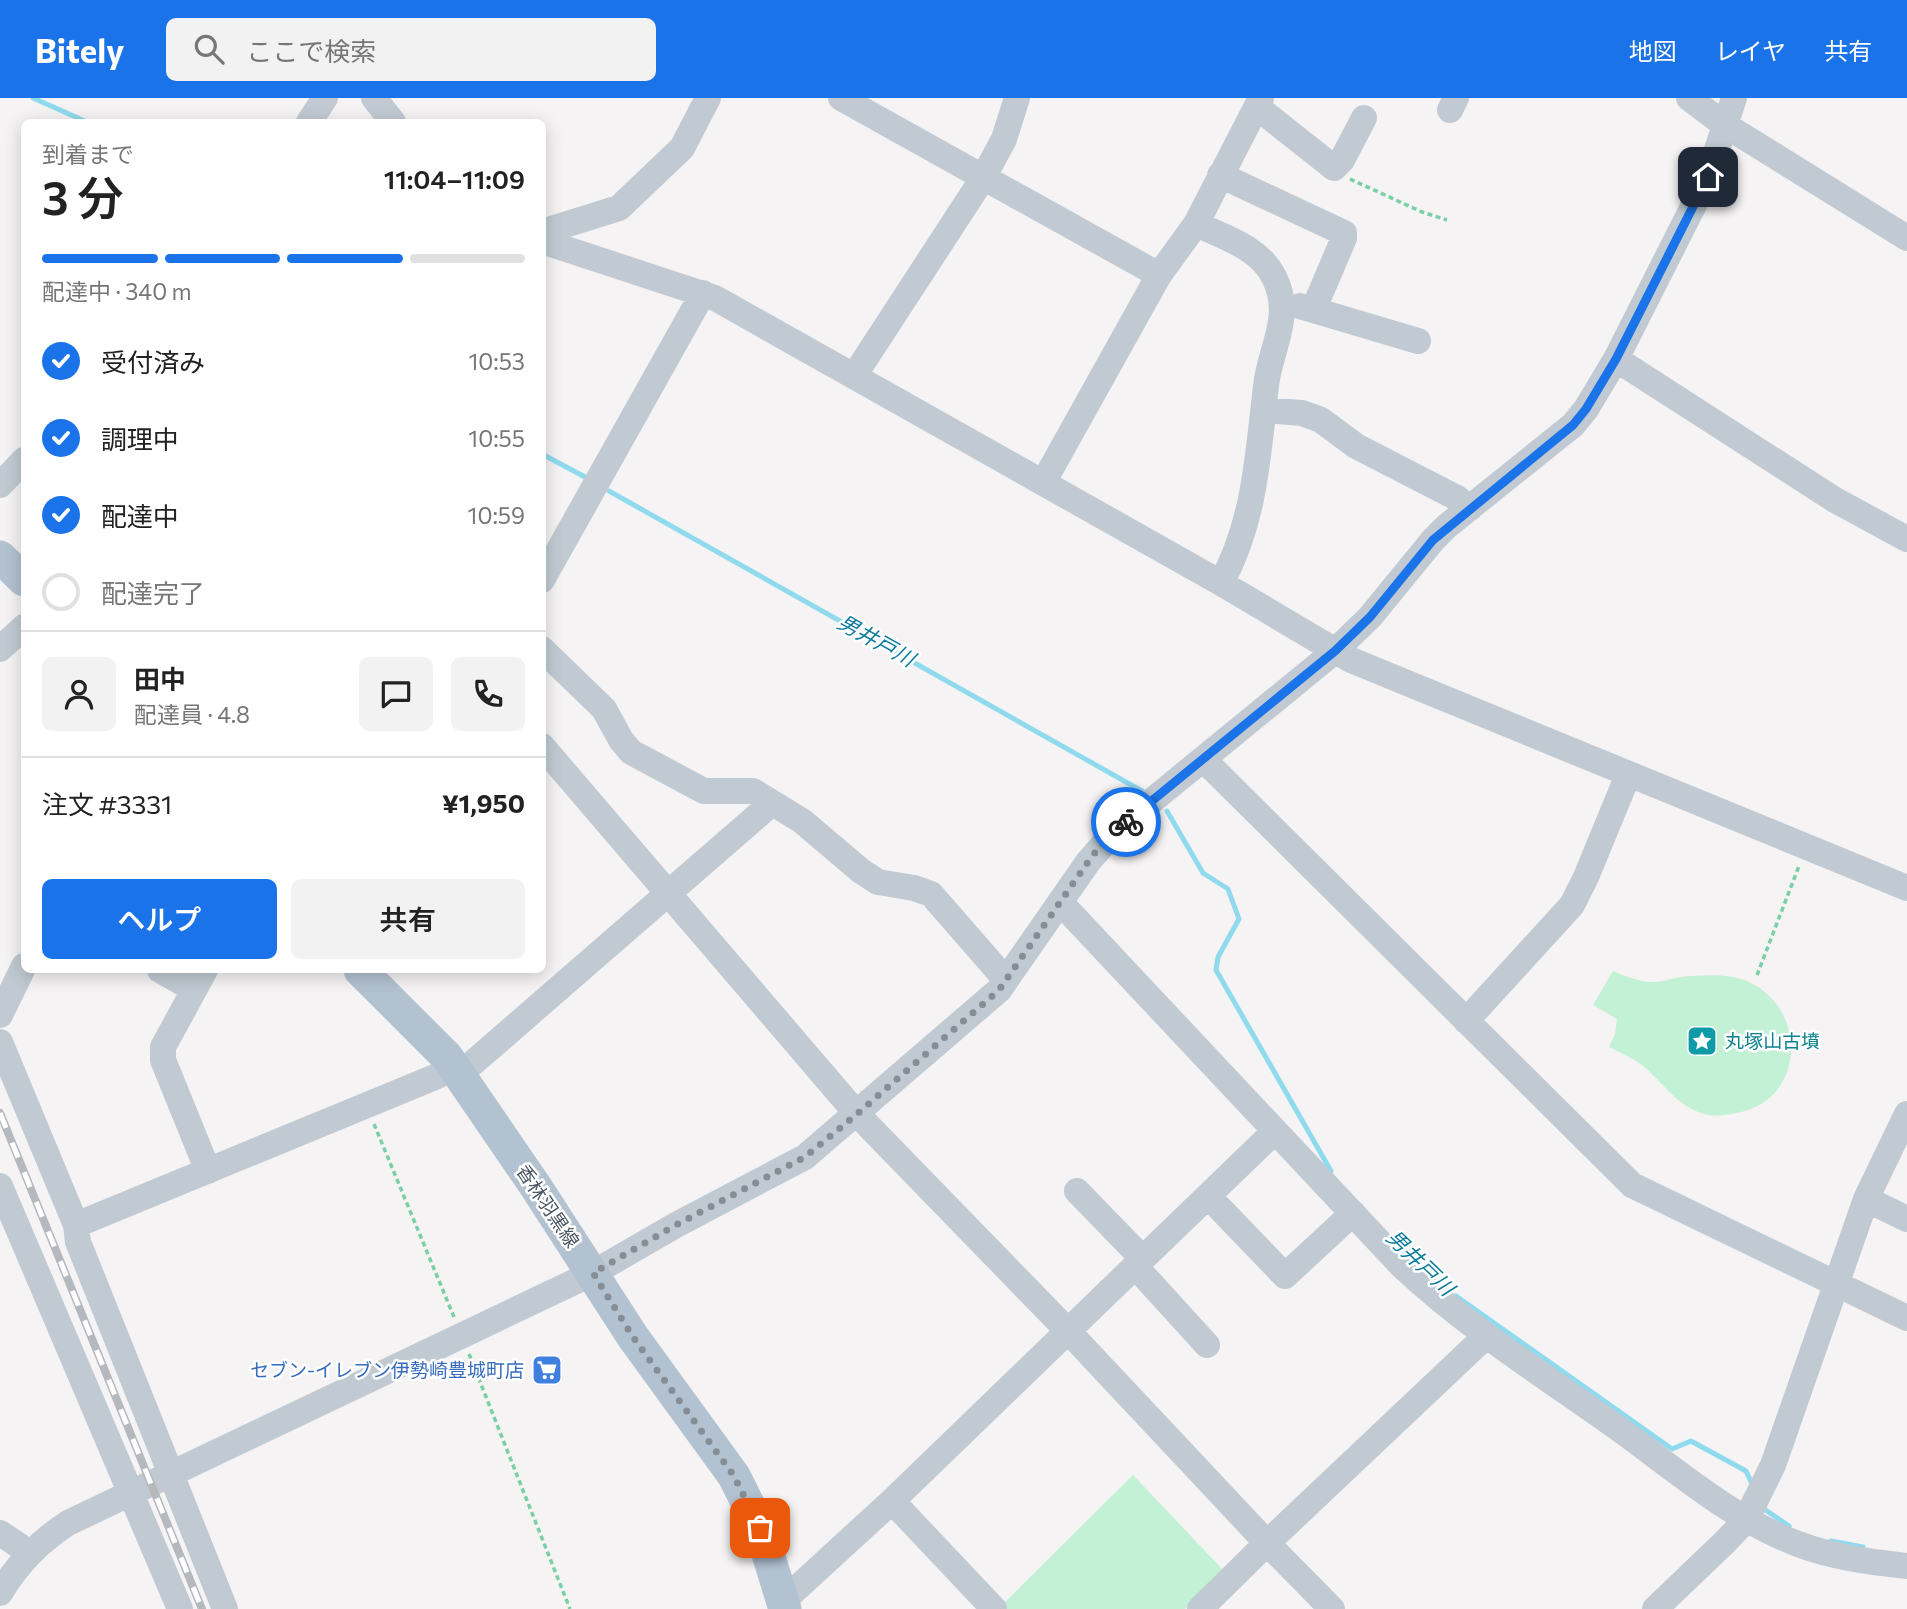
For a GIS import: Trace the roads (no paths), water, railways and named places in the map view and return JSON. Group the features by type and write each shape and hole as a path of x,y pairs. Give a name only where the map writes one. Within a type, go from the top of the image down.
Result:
{"main road":[{"path":"0,557 21,577"},
{"name":"香林羽黒線","path":"363,973 447,1057 633,1337 734,1476 760,1528 784,1605"}],"street":[{"path":"311,119 325,98"},
{"path":"374,98 391,119"},
{"path":"546,231 619,208 682,148 708,98"},
{"path":"841,98 1159,275"},
{"path":"854,376 983,178 1004,139 1017,98"},
{"path":"1689,98 1725,125 1907,238"},
{"path":"0,1593 19,1564 48,1536 68,1523 593,1273 676,1225 796,1163 857,1114 981,1007 1006,980 1100,846 1335,651 1370,617 1433,540 1573,425 1586,409 1616,359 1708,177 1734,98"},
{"path":"1043,483 1159,275 1196,224 1259,102 1334,168 1342,160 1364,118"},
{"path":"1220,175 1344,233 1316,310"},
{"path":"1196,224 1253,252 1265,263 1275,278 1281,303 1280,336 1266,383 1252,502 1230,567 1221,583"},
{"path":"546,241 703,293 1221,583 1351,660 1907,888"},
{"path":"546,573 703,293"},
{"path":"1281,303 1316,310 1418,341"},
{"path":"1616,359 1835,500 1907,538"},
{"path":"1264,410 1302,413 1321,420 1356,446 1457,498 1470,508"},
{"path":"0,485 21,463"},
{"path":"0,649 21,630"},
{"path":"546,653 604,709 631,752 704,790 752,791 802,821 860,871 878,882 931,894 1006,980"},
{"path":"546,751 857,1114 1332,1609"},
{"path":"1203,759 1632,1185 1907,1318"},
{"path":"1466,1021 1572,905 1587,877 1628,775"},
{"path":"76,1225 435,1077 457,1071 772,803"},
{"path":"1060,902 1402,1266 1435,1297 1746,1520 1821,1552 1907,1566"},
{"path":"0,1015 21,972"},
{"path":"173,973 199,979 163,1047 163,1060 208,1171"},
{"path":"0,1042 76,1225 78,1242 225,1609"},
{"path":"1655,1609 1746,1520 1773,1465 1866,1199 1907,1115"},
{"path":"784,1605 1275,1131"},
{"path":"1076,1191 1207,1345"},
{"path":"1208,1196 1284,1276 1353,1213"},
{"path":"2,1198 180,1609"},
{"path":"1866,1199 1907,1219"},
{"path":"1200,1609 1266,1543 1486,1336"},
{"path":"892,1501 994,1609"},
{"path":"0,1533 30,1553"}],"waterway":[{"name":"男井戸川","path":"33,98 80,119"},
{"name":"男井戸川","path":"546,456 585,477"},
{"name":"男井戸川","path":"609,491 1142,791"},
{"name":"男井戸川","path":"1167,811 1203,873 1228,889 1239,919 1218,957 1216,970 1331,1171"},
{"name":"男井戸川","path":"1456,1296 1672,1449 1691,1441 1746,1471 1753,1486"},
{"name":"男井戸川","path":"1762,1504 1764,1509 1789,1526"},
{"name":"男井戸川","path":"1831,1541 1863,1547"}],"railway":[{"path":"0,1113 202,1609"}],"place":[{"name":"丸塚山古墳","path":"1702,1041"},
{"name":"セブン-イレブン伊勢崎豊城町店","path":"547,1370"}]}
